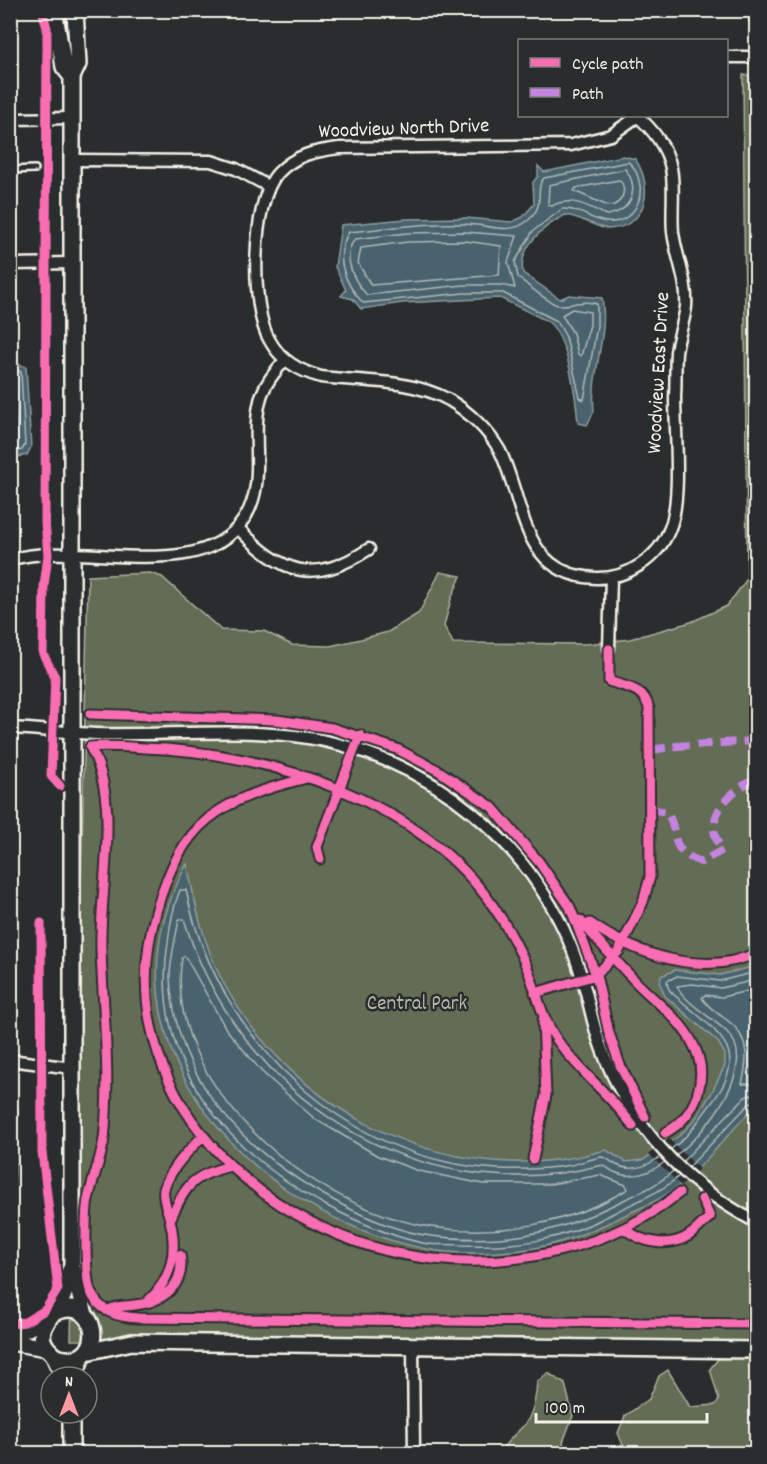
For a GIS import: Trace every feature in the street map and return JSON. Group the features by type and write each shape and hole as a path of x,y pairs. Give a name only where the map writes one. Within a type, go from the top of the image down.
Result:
{"main road":[{"path":"54,10 64,67 72,77"},
{"path":"58,1365 42,1333 65,1291 72,1266 74,118 72,77 78,64 75,10"},
{"path":"72,1266 94,1337 79,1365"},
{"path":"10,1337 70,1308 110,1335 132,1342"},
{"path":"10,1342 50,1351 67,1359 132,1342 756,1350"},
{"path":"71,1425 71,1454"}],"street":[{"path":"755,10 756,21"},
{"path":"728,57 756,57"},
{"name":"Woodview North Drive","path":"268,186 289,164 314,152 339,148 571,145 611,135 637,117"},
{"name":"Woodview East Drive","path":"611,577 634,568 656,551 670,530 675,499 676,361 686,295 673,235 671,167 662,144 639,117"},
{"path":"10,118 74,118"},
{"path":"74,160 211,161 236,169 268,186 259,218 259,315 269,340 285,360 308,374 408,386 451,401 474,419 499,450 524,526 542,555 566,571 580,576 611,577 609,649"},
{"path":"10,264 74,263"},
{"path":"10,560 25,556 73,554 189,554 209,549 238,528 254,501 256,491 258,419 262,396 272,376 285,360"},
{"path":"238,528 275,561 299,570 338,568 369,549"},
{"path":"10,728 96,734 266,734 305,737 375,755 419,776 450,795 503,841 529,873 551,906 581,974 604,1055 617,1084 639,1121 668,1157 707,1191 756,1222"},
{"path":"10,1060 72,1068"},
{"path":"413,1344 414,1454"}],"lane":[{"path":"10,170 35,169"}],"green space":[{"name":"Central Park","path":"743,75 756,76 756,1344 71,1340 88,576 150,573 162,577 221,630 264,631 292,645 330,646 388,632 419,613 440,572 461,576 451,599 444,626 453,643 586,644 630,639 691,622 727,606 747,579"},
{"path":"756,1356 756,1453 663,1453 660,1447 640,1451 623,1445 618,1433 625,1416 649,1399 659,1376 668,1370 690,1407 715,1405 719,1400 710,1369 718,1359"},
{"path":"548,1373 565,1384 573,1416 563,1442 566,1453 500,1453 531,1415 537,1382"}],"water":[{"path":"623,156 635,159 644,181 644,203 632,221 622,227 609,229 565,215 541,231 524,255 523,273 560,299 569,295 602,298 604,312 593,397 594,411 587,425 578,423 573,383 566,353 554,328 547,321 500,298 402,303 361,309 353,299 341,296 346,290 335,267 341,225 406,219 466,218 512,222 523,217 534,204 533,182 538,176 538,166 544,172"},
{"path":"11,361 26,367 31,447 27,455 11,458"},
{"path":"187,864 210,952 222,980 253,1029 291,1071 336,1106 385,1133 438,1151 493,1161 550,1161 606,1150 626,1162 643,1160 679,1136 694,1121 725,1065 725,1054 718,1042 665,996 660,984 661,976 675,970 720,975 756,966 756,1105 704,1162 670,1192 608,1223 567,1240 520,1250 488,1253 455,1252 426,1249 362,1230 302,1200 249,1160 205,1111 174,1055 158,995 162,930"},
{"path":"10,1101 15,1103 18,1109 14,1187 10,1186"}],"pier":[{"path":"669,1139 699,1169 681,1186 649,1154"}],"marked path":[{"path":"756,712 754,715 756,723"},
{"path":"651,750 756,741"},
{"path":"649,809 667,812 679,847 690,857 701,862 723,850 716,839 714,829 720,808 736,791 756,779"}],"cycle path":[{"path":"42,10 47,28 45,522 48,555 44,586 43,654 55,677 51,776 60,786"},
{"path":"535,993 596,975 619,951 643,902 650,877 649,708 643,696 638,692 609,681 609,649"},
{"path":"90,714 277,720 332,728 397,749 439,771 492,807 539,862 570,907 596,975 609,1033 620,1065 645,1117"},
{"path":"320,859 317,847 360,735"},
{"path":"633,1126 555,1037 543,1013 521,954 493,906 462,869 425,837 383,810 338,789 290,772 241,759 192,752 118,746 90,747 100,769 107,819 101,925 106,1044 106,1115 104,1139 88,1200 86,1219 88,1283 98,1304 116,1315 138,1318 756,1324"},
{"path":"307,778 250,795 227,806 208,819 192,835 178,855 166,881 156,912 146,978 154,1039 177,1096 212,1146 258,1188 311,1222 370,1246 433,1259 498,1260 531,1257 563,1250 624,1228 653,1212 679,1193"},
{"path":"580,920 631,977 681,1026 698,1055 700,1081 693,1105 676,1126 665,1133"},
{"path":"10,1324 25,1322 45,1310 58,1289 42,1152 41,923"},
{"path":"590,923 648,953 692,963 736,960 756,953"},
{"path":"533,1159 546,1095 543,1020"},
{"path":"148,1301 163,1284 173,1254 172,1232 164,1201 164,1189 175,1167 203,1136"},
{"path":"170,1220 186,1189 192,1183 208,1173 231,1166"},
{"path":"625,1229 647,1241 664,1243 681,1240 694,1232 710,1217 702,1199"},
{"path":"107,1311 117,1307 145,1303 163,1296 176,1283 181,1266 180,1255"}]}
